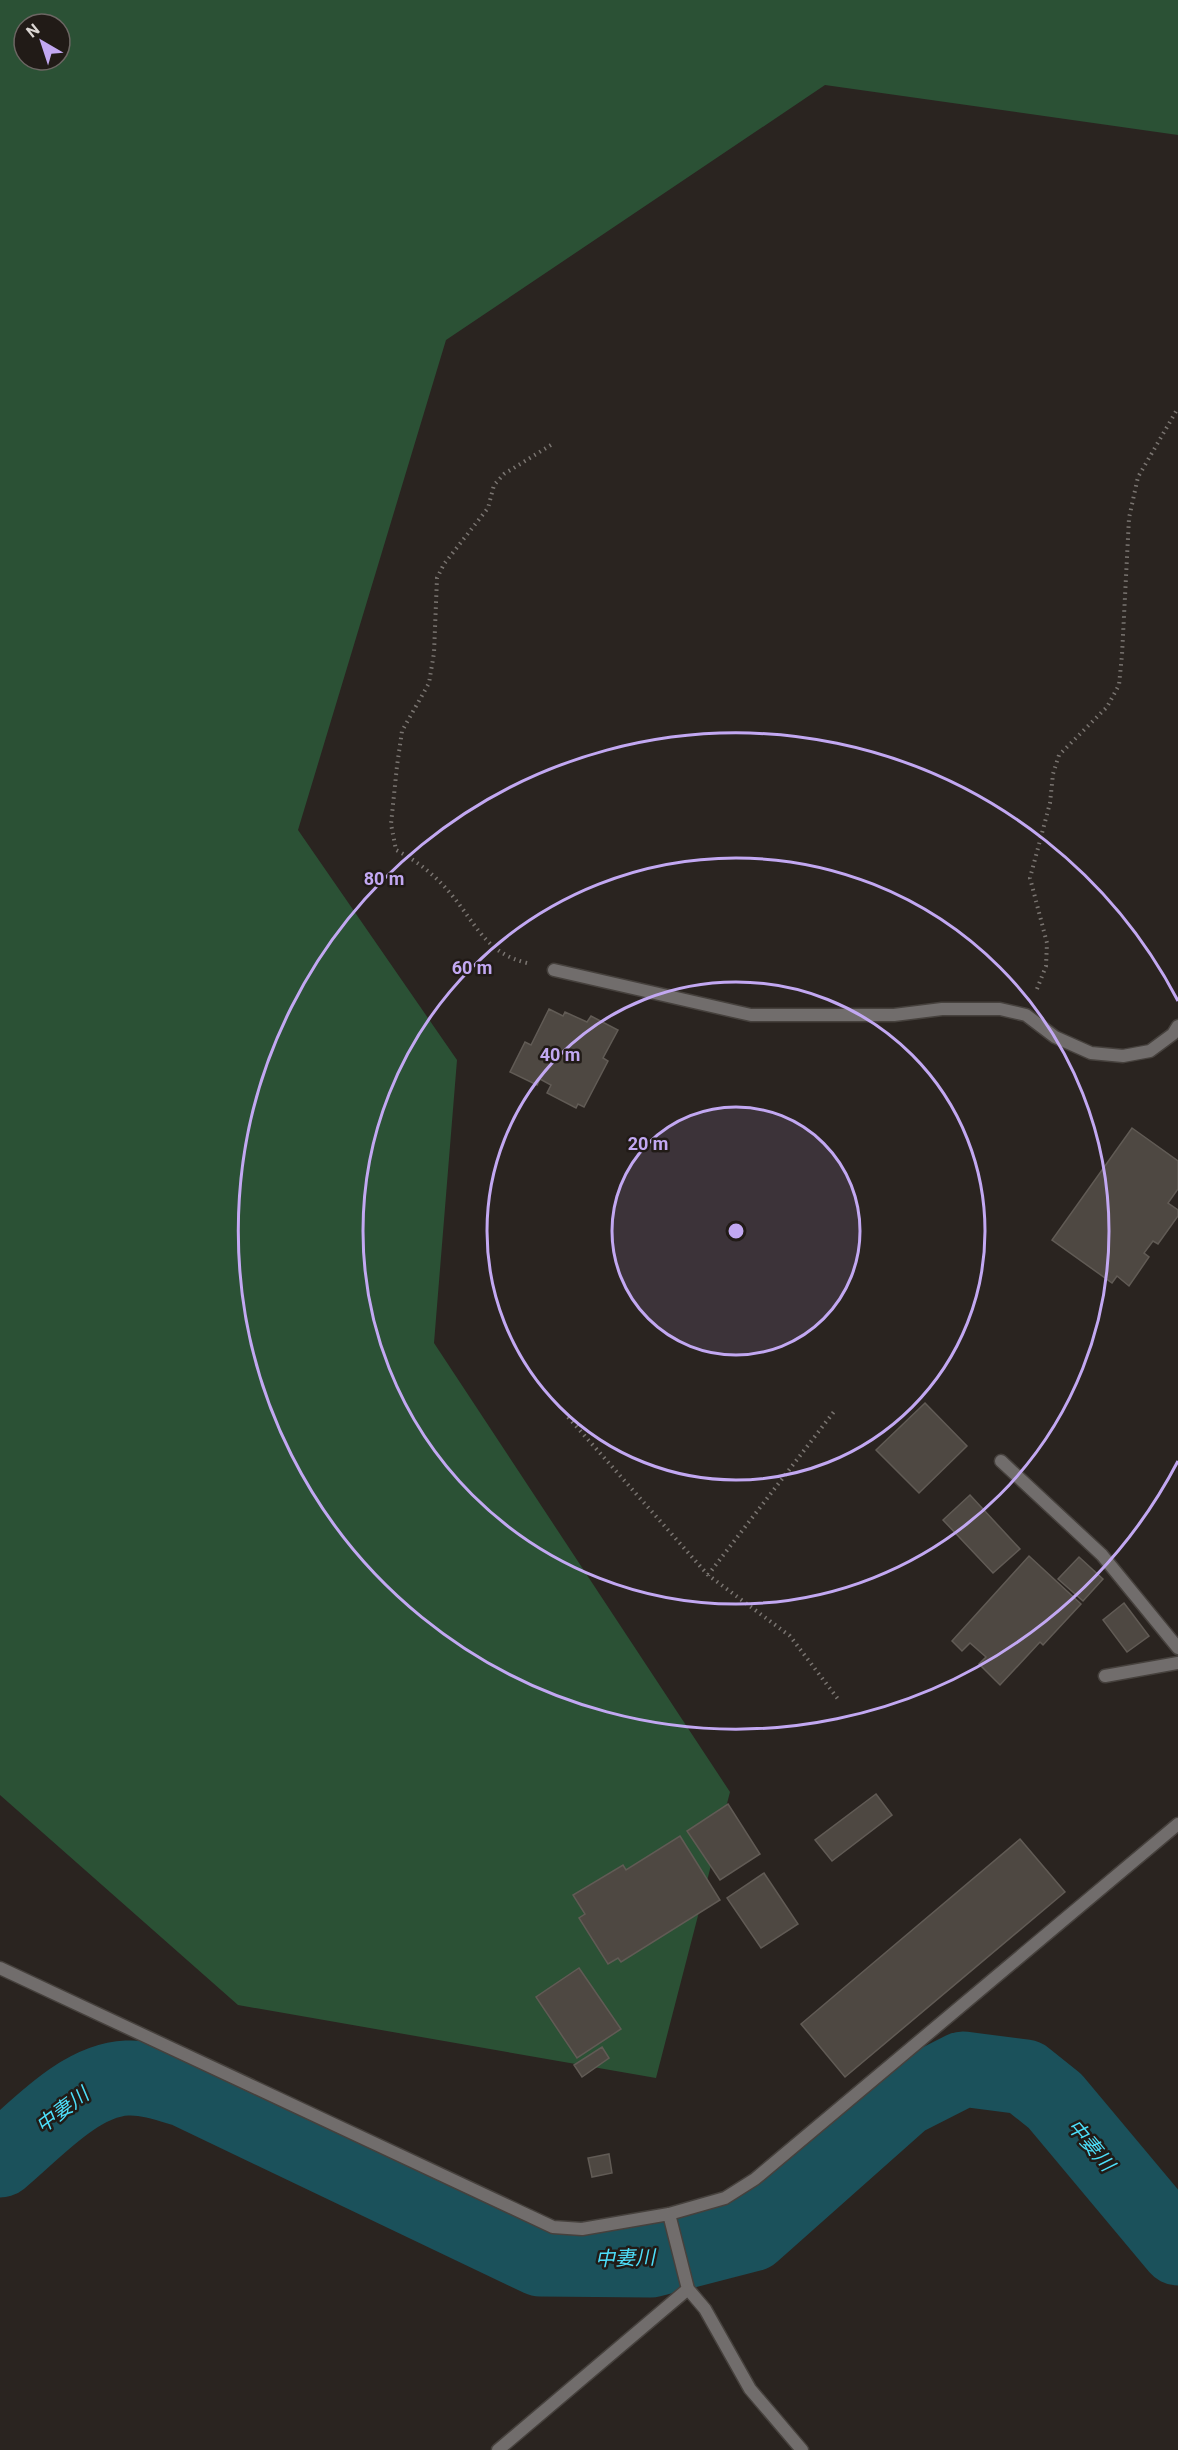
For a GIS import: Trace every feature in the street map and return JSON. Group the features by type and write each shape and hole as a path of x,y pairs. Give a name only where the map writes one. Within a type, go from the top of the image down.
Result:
{"street":[{"path":"554,970 751,1015 894,1016 942,1009 1000,1010 1026,1015 1055,1037 1091,1053 1122,1056 1150,1051 1173,1034 1178,1026"},
{"path":"1001,1461 1102,1556 1178,1648"},
{"path":"1105,1676 1178,1663"},
{"path":"0,1968 553,2227 582,2229 669,2214 725,2199 755,2179 1178,1824"},
{"path":"669,2214 688,2289 705,2309 750,2389 802,2450"},
{"path":"498,2450 688,2289"}],"path":[{"path":"1026,1015 1046,966 1047,943 1030,878 1050,803 1053,774 1059,755 1107,707 1119,685 1128,518 1138,477 1178,408"},
{"path":"551,445 504,474 494,485 488,508 444,564 437,578 434,653 429,683 402,731 391,824 396,850 416,861 450,893 489,945 515,960 554,970"},
{"path":"708,1575 836,1410"},
{"path":"568,1417 708,1575 790,1636 838,1699"}],"green space":[{"path":"0,0 1178,0 1178,135 825,85 446,340 298,830 457,1060 434,1343 730,1792 656,2078 238,2005 0,1795"}],"building":[{"path":"549,1009 563,1016 565,1012 587,1022 591,1016 618,1030 603,1058 608,1061 584,1107 578,1104 576,1108 547,1093 551,1085 540,1079 537,1085 510,1072 525,1042 531,1045"},
{"path":"1132,1128 1178,1161 1178,1189 1168,1203 1178,1210 1178,1216 1158,1244 1153,1241 1144,1253 1149,1257 1129,1286 1117,1276 1112,1283 1052,1240"},
{"path":"925,1403 967,1446 919,1493 876,1450"},
{"path":"970,1495 1020,1549 993,1573 943,1520"},
{"path":"1029,1556 1081,1604 1043,1645 1040,1642 1000,1685 979,1664 986,1657 970,1643 962,1651 952,1641"},
{"path":"1079,1557 1103,1579 1083,1601 1058,1579"},
{"path":"1124,1603 1149,1636 1127,1652 1103,1620"},
{"path":"876,1794 892,1815 832,1861 815,1840"},
{"path":"728,1804 760,1854 720,1880 687,1831"},
{"path":"680,1836 720,1900 621,1962 618,1958 608,1964 579,1918 585,1914 573,1895 623,1865 626,1870"},
{"path":"1020,1839 1065,1892 845,2077 801,2024"},
{"path":"764,1873 798,1924 761,1948 727,1898"},
{"path":"579,1968 621,2029 577,2058 536,1997"},
{"path":"602,2047 609,2058 582,2077 574,2065"},
{"path":"609,2154 612,2173 592,2177 588,2158"}],"waterway":[{"name":"中妻川","path":"0,2160 59,2109 92,2088 109,2081 127,2078 157,2081 186,2090 540,2259 651,2260 752,2234 904,2099 963,2069 1025,2077 1055,2101 1178,2248"}]}
